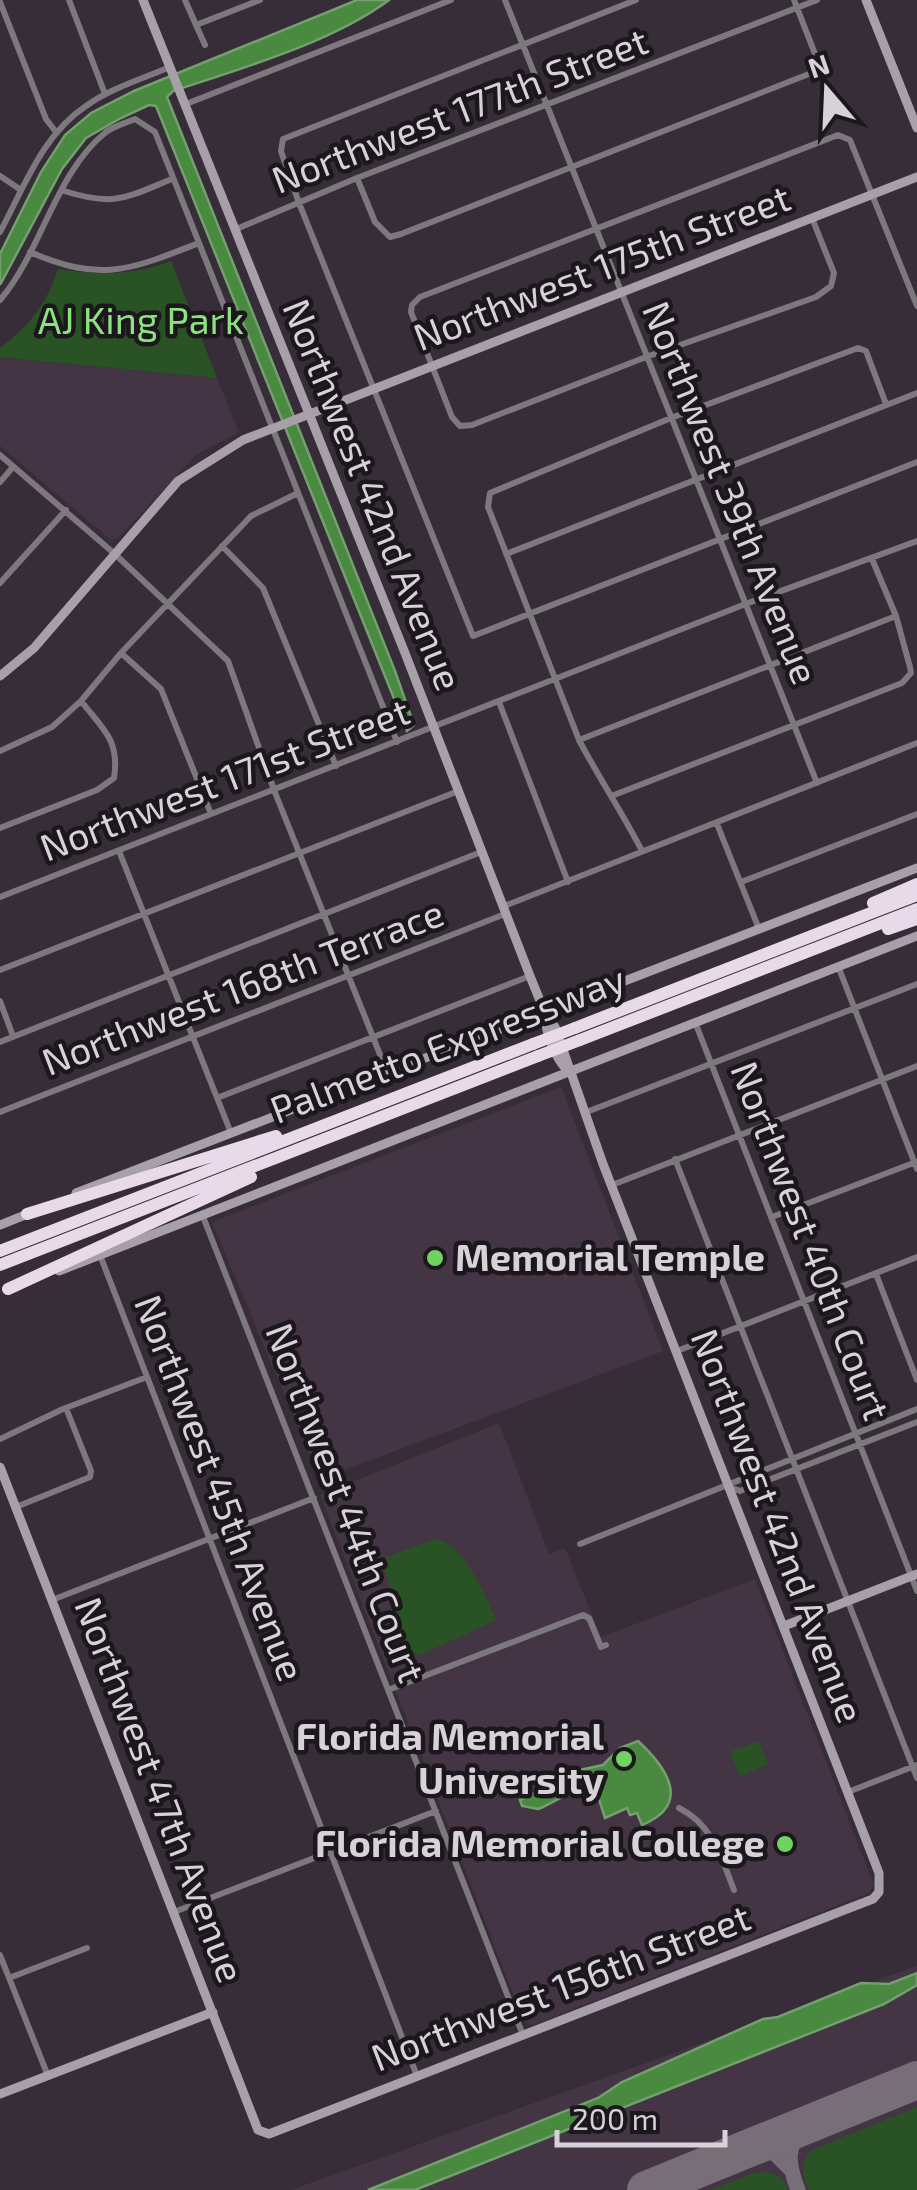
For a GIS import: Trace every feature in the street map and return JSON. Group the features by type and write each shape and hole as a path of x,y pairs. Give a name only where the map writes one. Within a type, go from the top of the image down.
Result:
{"highway":[{"path":"794,942 917,884"},
{"name":"Palmetto Expressway","path":"577,1034 917,894"},
{"name":"Palmetto Expressway","path":"0,1252 328,1124 917,909"},
{"path":"837,940 917,919"},
{"name":"Palmetto Expressway","path":"0,1265 343,1132 535,1050"},
{"path":"27,1214 284,1134 328,1124"},
{"path":"4,1290 309,1152 343,1132"}],"street":[{"path":"69,0 105,94"},
{"name":"Northwest 42nd Avenue","path":"143,0 784,1626 880,1876 879,1892"},
{"path":"185,0 205,45"},
{"path":"196,24 260,0"},
{"path":"184,98 451,0"},
{"name":"Northwest 39th Avenue","path":"505,0 817,783"},
{"path":"636,0 283,139 280,150 473,636 917,462"},
{"name":"Northwest 177th Street","path":"234,230 796,4 817,0"},
{"path":"866,0 913,106 917,128"},
{"path":"0,2 46,120 56,132"},
{"path":"358,178 375,222 390,237 814,72 818,59 796,4"},
{"path":"0,232 56,132 105,94 172,70"},
{"path":"0,300 74,167 108,130 135,119 155,132 396,742"},
{"path":"812,218 834,273 831,286 816,296 646,357 472,426 460,426 452,417 411,312 420,297 838,134 846,136 917,306"},
{"path":"0,176 22,190"},
{"name":"Northwest 175th Street","path":"0,676 34,648 178,481 206,460 243,440 917,177"},
{"path":"64,191 94,200 116,201 172,178"},
{"path":"30,252 81,270 106,272 134,267 199,243"},
{"path":"642,851 579,740 488,507 490,492 858,348 866,351 886,404"},
{"path":"506,554 917,392"},
{"path":"0,455 116,555 228,661 274,790 388,1074"},
{"path":"0,482 14,467"},
{"path":"0,752 52,727 81,701 222,546 261,509 296,494"},
{"path":"0,583 66,510"},
{"name":"Northwest 171st Street","path":"0,897 743,605 917,542"},
{"path":"222,546 262,588 336,766"},
{"path":"614,796 902,682 911,674 896,616 872,559"},
{"path":"579,740 896,616"},
{"path":"122,653 161,688 211,814"},
{"path":"0,828 97,790 114,778 117,759 113,740 81,701"},
{"path":"499,702 568,882"},
{"name":"Northwest 168th Terrace","path":"0,1112 349,977 642,851 917,743"},
{"path":"0,970 456,792"},
{"path":"741,882 917,814"},
{"path":"717,824 759,929"},
{"path":"119,852 232,1134"},
{"path":"0,1042 481,852"},
{"path":"0,1225 917,868"},
{"path":"4,1290 100,1256 917,936"},
{"path":"772,1216 916,1164 838,966"},
{"path":"218,1098 530,976"},
{"path":"584,1113 917,984"},
{"path":"0,1001 12,1036"},
{"name":"Northwest 40th Court","path":"695,1022 914,1575 917,1591"},
{"path":"612,1185 917,1066"},
{"path":"676,1160 917,1778"},
{"name":"Northwest 44th Court","path":"202,1214 523,2036"},
{"name":"Northwest 45th Avenue","path":"100,1256 417,2076"},
{"path":"676,1351 917,1258"},
{"path":"876,1274 917,1380"},
{"path":"0,1439 147,1377"},
{"path":"16,1508 90,1477 66,1408"},
{"path":"580,1544 917,1408"},
{"path":"729,1486 740,1491 917,1422"},
{"name":"Northwest 47th Avenue","path":"0,1467 263,2134"},
{"path":"52,1600 314,1498"},
{"path":"784,1626 914,1575"},
{"path":"388,1690 583,1615 588,1618 597,1643 606,1646"},
{"path":"848,1792 915,1766"},
{"path":"679,1808 691,1814 713,1838 734,1890"},
{"path":"174,1912 436,1811"},
{"name":"Northwest 156th Street","path":"263,2134 867,1902 879,1892"},
{"path":"9,1978 88,1948"},
{"path":"0,1955 48,2076"},
{"path":"0,2094 214,2012"}],"shaded area":[{"path":"357,0 389,0 314,41 173,91 167,97 395,671 414,725 407,731 156,106 149,105 86,138 62,169 0,285 0,254 41,172 65,135 91,113 134,91"},
{"path":"0,357 217,378 239,432 196,455 118,538 111,540 0,446"},
{"path":"561,1087 663,1351 320,1479 212,1222"},
{"name":"Florida Memorial University","path":"499,1423 549,1554 565,1548 601,1637 755,1579 874,1885 869,1893 533,2025 525,2023 522,2017 320,1495"},
{"path":"638,1741 665,1773 671,1796 658,1816 642,1825 637,1813 630,1815 627,1808 605,1818 599,1799 590,1794 568,1795 538,1809 522,1806 520,1800 547,1787 561,1774 603,1765 620,1748"},
{"path":"917,1966 917,2190 291,2190"},
{"path":"917,1973 917,1985 884,2004 415,2190 368,2190 598,2098 622,2082 763,2019 778,2017 861,1983 889,1984"}],"green space":[{"name":"AJ King Park","path":"171,261 217,378 0,357 0,348 20,332 42,303 58,269 115,273"},
{"path":"435,1539 445,1542 464,1559 496,1620 420,1655 405,1648 382,1559"},
{"path":"759,1741 768,1764 739,1776 730,1752"},
{"path":"917,2107 917,2190 809,2190 803,2169 812,2150"},
{"path":"768,2172 782,2178 788,2190 712,2190 753,2173"}],"taxiway":[{"path":"798,2190 790,2155 795,2140 808,2124"},
{"path":"750,2148 774,2153 789,2168"}],"runway":[{"path":"646,2190 917,2080"}],"place":[{"name":"Memorial Temple","path":"435,1258"},
{"name":"Florida Memorial University","path":"624,1759"},
{"name":"Florida Memorial College","path":"785,1844"}]}
